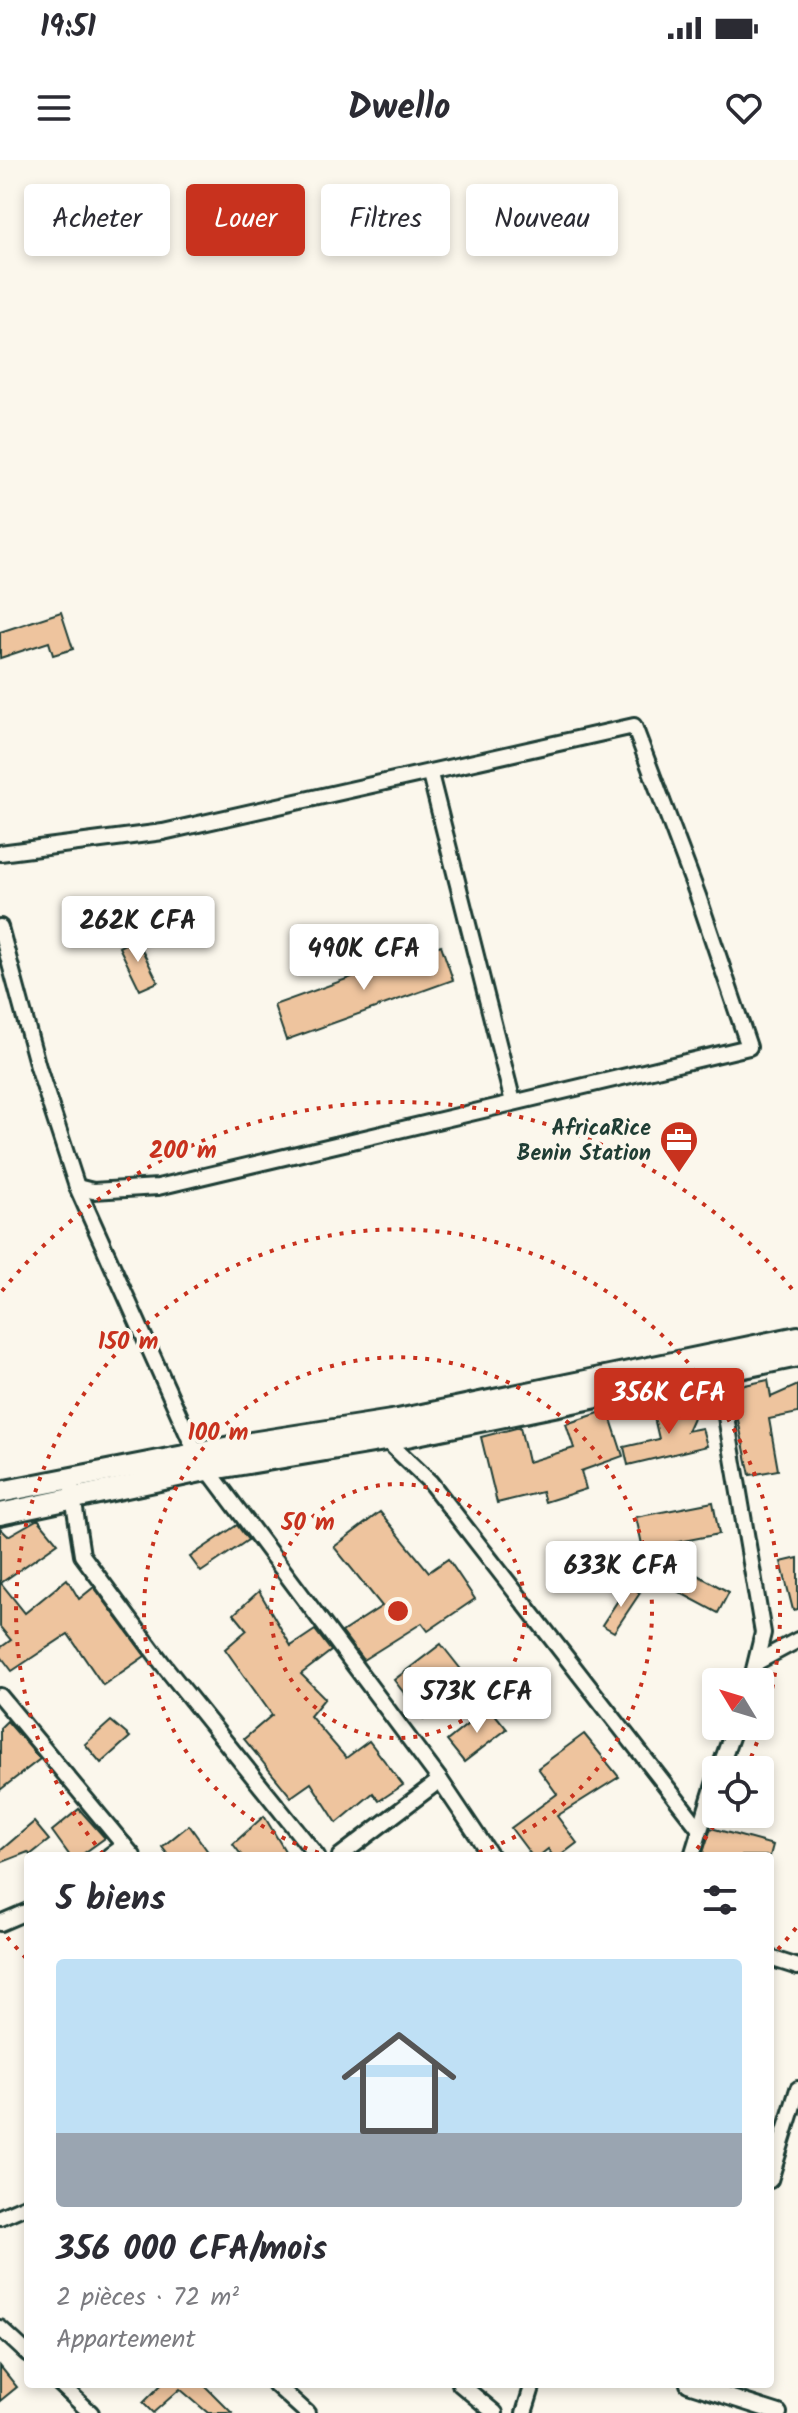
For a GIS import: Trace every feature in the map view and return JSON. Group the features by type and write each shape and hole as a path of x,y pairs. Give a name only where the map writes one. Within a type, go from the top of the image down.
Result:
{"main road":[{"path":"385,1431 715,1353 798,1337"},
{"path":"0,1492 202,1462 718,1375 798,1356"},
{"path":"0,1514 72,1501 202,1462"}],"street":[{"path":"0,853 163,832 634,726 698,896 749,1047 158,1187 93,1191 77,1187"},
{"path":"430,774 513,1102"},
{"path":"0,927 38,1067 77,1187 202,1462 440,1780 488,1852"},
{"path":"715,1353 763,1633 756,1668"},
{"path":"385,1431 430,1482 698,1827"},
{"path":"73,1480 72,1501 82,1555 162,1663 314,1852"},
{"path":"759,1661 798,1640"},
{"path":"0,1696 128,1850"},
{"path":"345,1852 440,1780"},
{"path":"693,1852 702,1816"},
{"path":"0,1923 24,1913"},
{"path":"774,1959 798,1967"},
{"path":"774,2167 798,2089"},
{"path":"0,2217 24,2207"},
{"path":"0,2328 24,2350"},
{"path":"64,2388 91,2413"},
{"path":"279,2388 307,2413"},
{"path":"465,2388 495,2413"},
{"path":"524,2413 532,2388"},
{"path":"701,2388 779,2413"}],"building":[{"path":"61,612 73,649 53,655 49,642 0,658 0,632"},
{"path":"136,938 158,982 140,990 119,947"},
{"path":"441,945 453,980 286,1040 274,1005"},
{"path":"768,1380 771,1397 798,1385 798,1413 769,1419 778,1470 750,1475 731,1388"},
{"path":"699,1404 687,1431 702,1428 707,1446 628,1465 624,1447 659,1439 653,1413"},
{"path":"608,1410 623,1456 581,1471 586,1489 545,1502 542,1492 497,1503 481,1437 520,1427 528,1462 574,1448 566,1424"},
{"path":"713,1502 719,1534 643,1549 636,1517"},
{"path":"380,1512 429,1572 448,1559 475,1599 428,1631 422,1623 363,1660 342,1632 382,1606 334,1547"},
{"path":"38,1519 58,1543 1,1583 25,1613 67,1579 79,1599 94,1587 145,1656 103,1685 68,1634 12,1671 0,1655 0,1648 11,1640 0,1627 0,1528 8,1536"},
{"path":"237,1525 248,1540 201,1572 190,1557"},
{"path":"798,1558 798,1609 793,1610 781,1562"},
{"path":"671,1561 729,1592 718,1613 660,1582"},
{"path":"628,1585 640,1593 614,1632 602,1625"},
{"path":"259,1591 291,1646 315,1630 331,1651 301,1674 325,1698 310,1716 346,1758 369,1741 403,1785 379,1801 373,1793 337,1823 311,1783 291,1797 244,1739 272,1715 225,1649 247,1630 234,1614"},
{"path":"441,1644 471,1682 424,1719 394,1680"},
{"path":"489,1707 507,1729 464,1762 447,1741"},
{"path":"7,1721 40,1759 0,1790 0,1728"},
{"path":"111,1721 130,1737 101,1763 85,1744"},
{"path":"584,1734 619,1777 557,1816 577,1843 565,1852 550,1852 548,1849 529,1852 511,1828 557,1794 538,1768"},
{"path":"79,1809 105,1838 86,1852 67,1852 52,1831"},
{"path":"264,1816 286,1852 239,1852 233,1844"},
{"path":"34,1822 49,1840 34,1852 24,1852 0,1863 0,1851"},
{"path":"189,1825 208,1852 166,1852 162,1847"},
{"path":"711,1828 773,1845 771,1852 703,1852"},
{"path":"0,2366 17,2387 0,2401"},
{"path":"158,2388 207,2388 232,2413 208,2413 180,2389 153,2413 143,2403"}],"place":[{"name":"AfricaRice Benin Station","path":"679,1174"}]}
